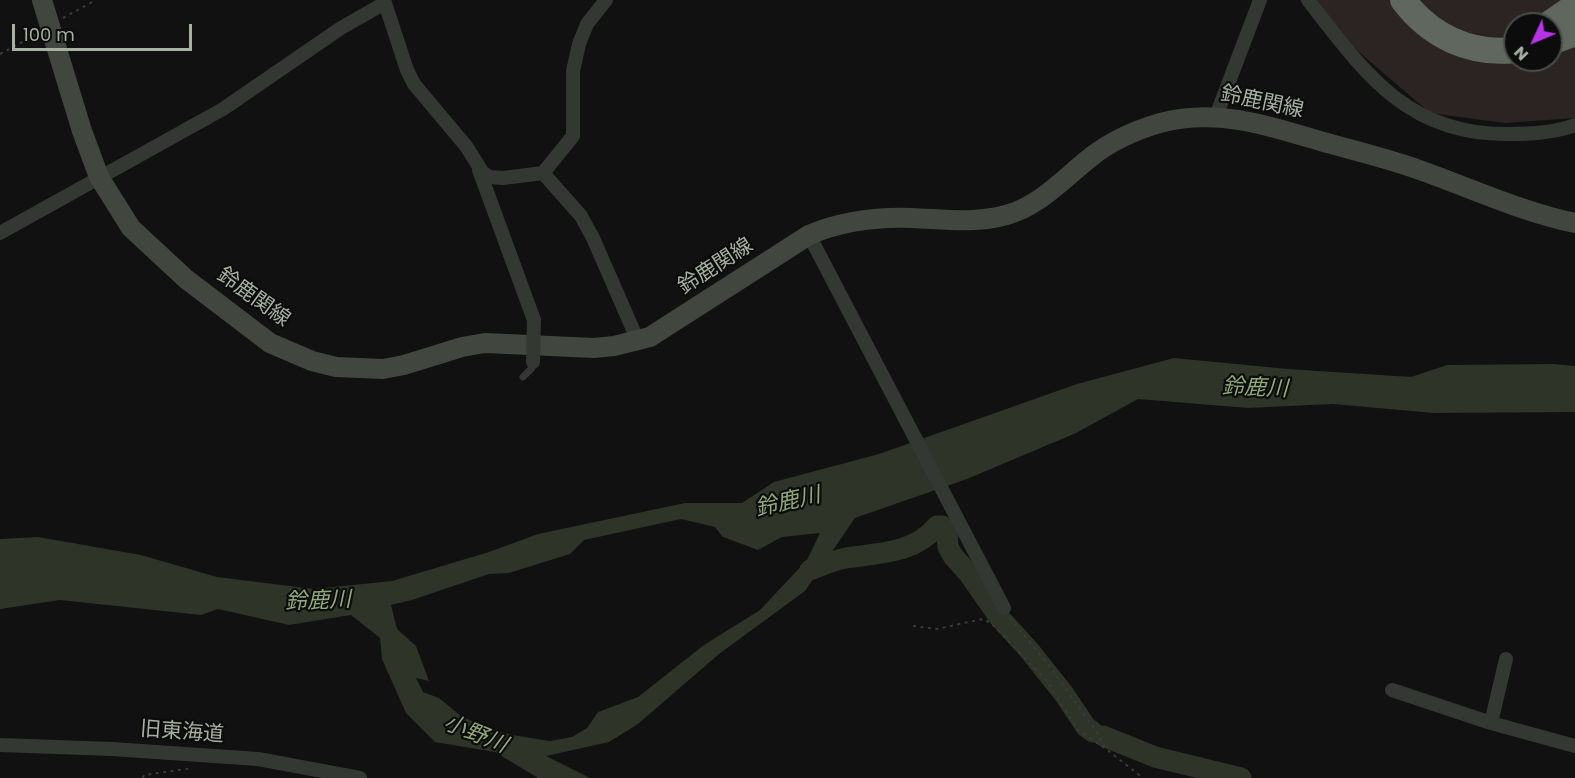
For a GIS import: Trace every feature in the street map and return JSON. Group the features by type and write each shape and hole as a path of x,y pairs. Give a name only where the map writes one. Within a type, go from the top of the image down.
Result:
{"highway":[{"path":"1403,0 1424,23 1452,41 1479,49 1503,50"},
{"path":"1422,0 1441,17 1468,31 1503,36"}],"main road":[{"name":"鈴鹿関線","path":"42,0 99,177 131,228 186,279 270,342 312,361 336,366 383,369 405,365 462,347 485,343 594,348 638,341 668,327 809,235 841,224 876,218 970,220 1007,215 1040,200 1093,156 1113,143 1136,131 1183,118 1216,116 1267,125 1422,171 1519,207 1575,223"}],"street":[{"path":"0,233 223,109 341,28 385,2 406,69 414,84 466,146 483,173 490,177 503,178 543,173 573,136 573,71 579,44 587,24 606,0"},
{"path":"1216,116 1260,0"},
{"path":"1308,0 1352,56 1384,90 1406,107 1432,121 1455,129 1487,134 1536,134 1575,125"},
{"path":"478,165 534,320 533,362"},
{"path":"543,173 581,216 638,341"},
{"path":"809,235 1004,608"},
{"path":"1491,723 1506,659"},
{"path":"1392,690 1491,723 1575,746"},
{"name":"旧東海道","path":"0,745 112,749 258,759 360,778"}],"lane":[{"path":"523,377 532,368 533,362"}],"path":[{"path":"0,54 96,0"},
{"path":"1004,608 1064,686 1106,749"},
{"path":"913,626 937,629 983,619 991,622 1046,680 1078,730 1143,778"},
{"path":"143,778 144,775 187,769 207,755"}],"shaded area":[{"path":"1317,0 1575,0 1575,118 1505,123 1430,113 1345,40"}],"water":[{"path":"1174,358 1288,369 1411,377 1447,365 1554,364 1575,366 1575,412 1434,413 1333,404 1248,408 1138,399 1076,433 967,479 855,518 805,591 719,654 638,724 609,742 546,756 590,778 538,778 495,752 435,742 406,713 382,659 380,638 351,615 289,625 218,609 201,615 60,600 0,609 0,539 38,537 141,555 217,577 314,589 392,581 489,552 538,534 685,503 742,503 774,482 879,454 1077,384","holes":["681,519 715,527 723,537 758,550 782,537 820,533 807,560 760,610 704,645 638,697 598,712 587,728 572,737 550,741 512,735 482,726 461,716 439,698 423,692 416,678 429,681 416,646 397,629 391,605 489,574 509,573 570,554 584,540"]}],"waterway":[{"path":"810,570 841,559 895,551 918,542 937,526 942,526 947,531 948,547 953,556 969,574 999,617 1064,694 1086,727 1093,732"},
{"path":"1103,736 1155,757 1241,778"}],"water label":[{"name":"鈴鹿川","path":"1255,389"},
{"name":"鈴鹿川","path":"788,503"},
{"name":"鈴鹿川","path":"318,602"},
{"name":"小野川","path":"475,735"}]}
